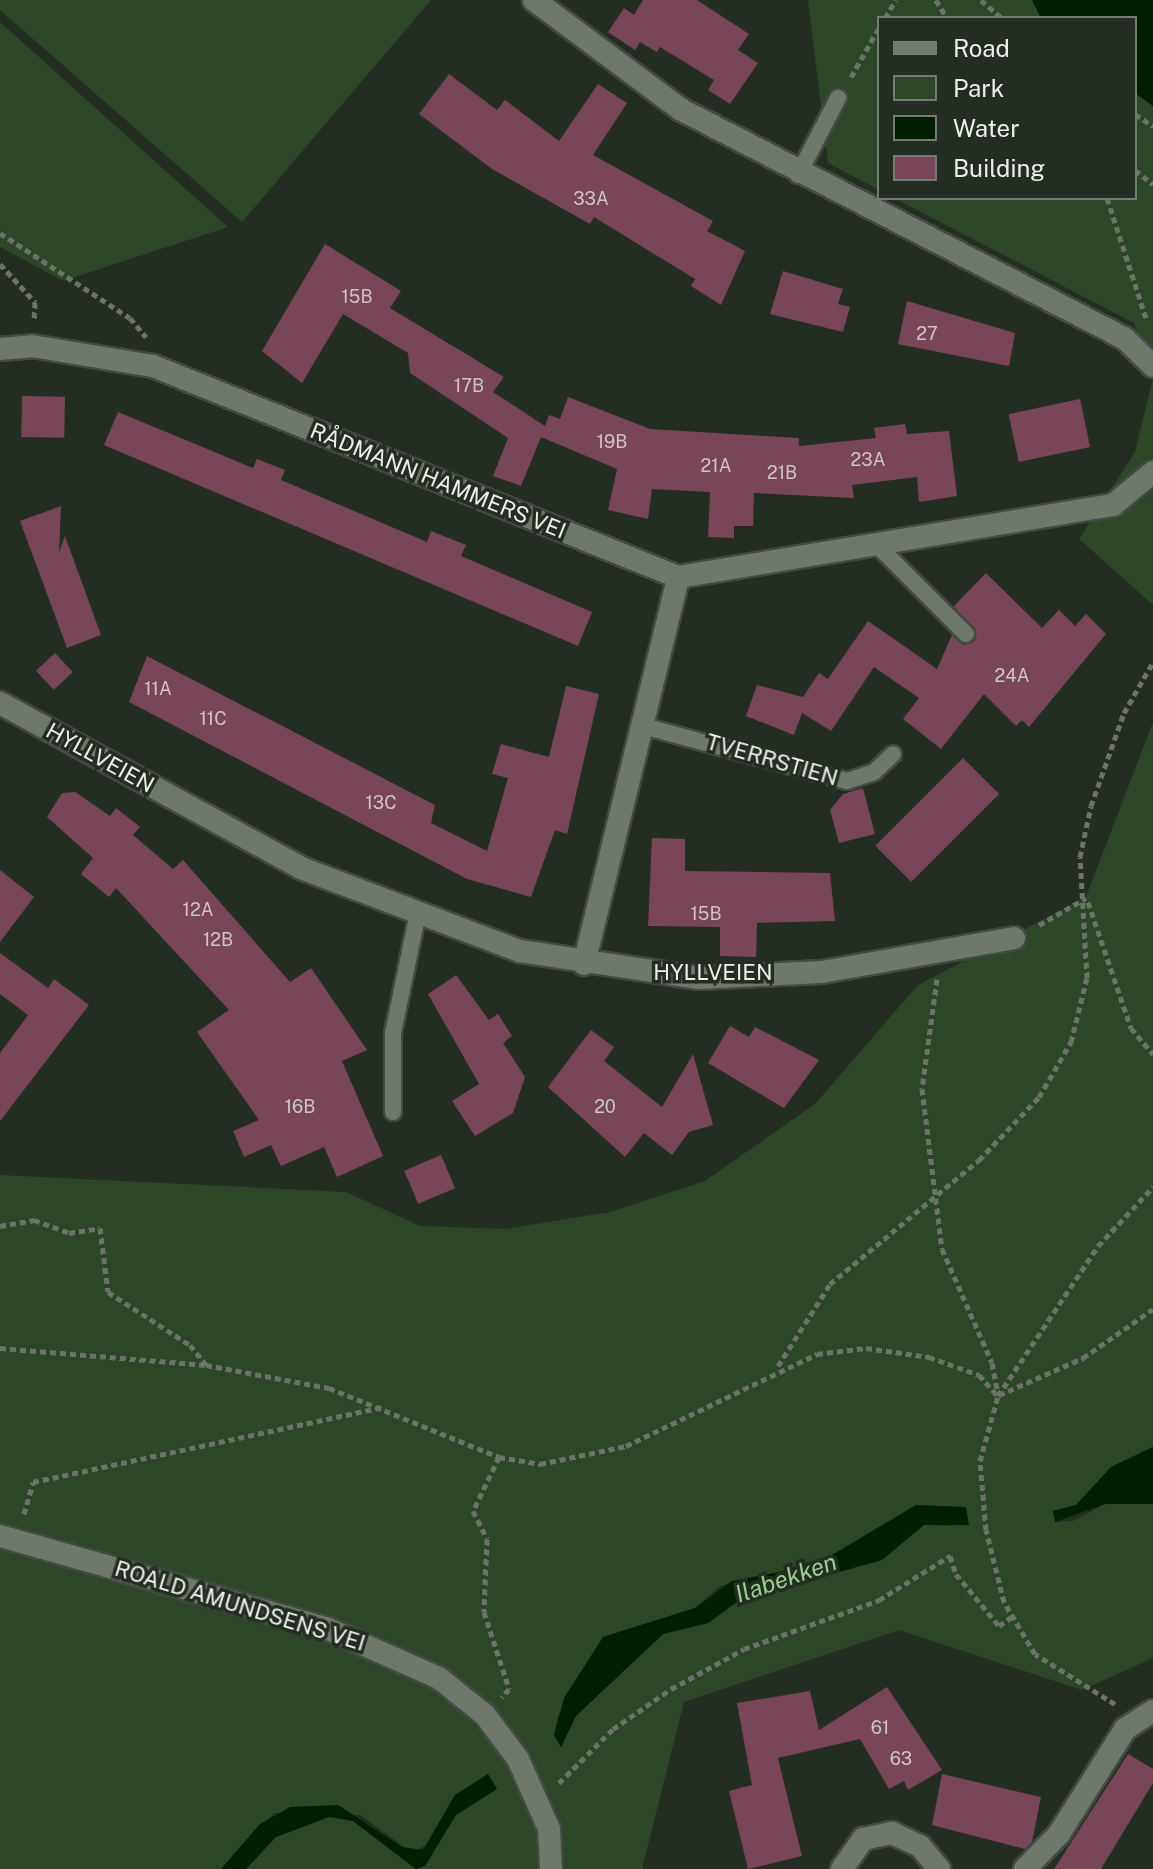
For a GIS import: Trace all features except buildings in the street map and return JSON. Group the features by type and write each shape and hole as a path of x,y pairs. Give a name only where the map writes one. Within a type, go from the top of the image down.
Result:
{"street":[{"path":"534,0 680,109 798,175 1124,338 1153,366"},
{"name":"RÅDMANN HAMMERS VEI","path":"0,349 32,346 153,366 678,577"},
{"path":"584,964 617,809 643,726 678,577 879,547 1113,505 1153,472"},
{"name":"HYLLVEIEN","path":"0,703 301,868 520,951 584,964 699,978 822,972 1014,938"},
{"name":"ROALD AMUNDSENS VEI","path":"0,1536 326,1628 439,1678 485,1715 535,1794 549,1829 551,1869"},
{"path":"1025,1869 1059,1834 1125,1729 1149,1712"},
{"path":"842,1869 863,1839 892,1833 920,1846 939,1869"}],"lane":[{"path":"798,175 838,98"},
{"path":"879,547 966,634"},
{"name":"TVERRSTIEN","path":"643,726 847,781 874,772 893,754"},
{"path":"393,1112 393,1033 418,912"}],"path":[{"path":"981,0 1000,16"},
{"path":"838,98 877,31"},
{"path":"1137,172 1153,184"},
{"path":"1108,200 1149,326"},
{"path":"0,233 130,318 156,348 153,366"},
{"path":"0,264 35,302 32,346"},
{"path":"777,1367 830,1284 936,1198 1039,1097 1071,1042 1087,978 1086,897 1080,857 1091,806 1124,713 1153,662"},
{"path":"1014,938 1086,897"},
{"path":"1086,897 1131,1028 1153,1054"},
{"path":"938,950 922,1089 942,1249 992,1363 998,1396"},
{"path":"1149,1712 1096,1698 1035,1654 1013,1616 986,1530 980,1461 998,1396 1098,1246 1153,1187"},
{"path":"0,1226 34,1220 69,1233 100,1228 108,1292 190,1345 206,1365"},
{"path":"998,1396 1083,1358 1153,1309"},
{"path":"0,1348 206,1365 385,1407 499,1457 540,1464 626,1446 777,1367 866,1348 929,1357 979,1375 998,1396"},
{"path":"27,1544 22,1504 33,1482 385,1407"},
{"path":"485,1715 509,1689 484,1612 487,1539 473,1511 499,1457"},
{"path":"535,1794 568,1779 613,1729 671,1689 744,1649 879,1600 950,1556 956,1574 999,1626 1013,1616"}],"green space":[{"path":"0,0 431,0 242,222 0,10"},
{"path":"808,0 1032,0 1040,16 877,16 877,189 828,163"},
{"path":"0,22 228,227 63,281 0,247"},
{"path":"1137,94 1153,106 1153,378 1134,323 898,200 1137,200"},
{"path":"1153,378 1153,605 1079,539 1135,452"},
{"path":"1153,722 1153,1447 1111,1467 1076,1505 1053,1511 1056,1522 1073,1521 1105,1504 1153,1504 1153,1658 1082,1690 899,1630 684,1702 642,1869 417,1869 456,1815 497,1789 488,1774 455,1795 428,1843 413,1853 360,1815 274,1813 221,1869 0,1869 0,1175 346,1192 420,1226 505,1229 610,1212 705,1181 815,1104 918,985 1086,897","holes":["951,1507 966,1508 953,1526 923,1525 882,1560 741,1599 708,1623 663,1634 576,1716 561,1747 554,1735 558,1716 603,1637 695,1608 720,1586 815,1565 886,1524"]},
{"path":"329,1817 353,1821 416,1869 246,1869 276,1837"}],"water":[{"path":"1032,0 1153,0 1153,106 1137,94 1137,16 1040,16"},
{"path":"1153,1447 1153,1504 1105,1504 1055,1522 1053,1511 1076,1505 1111,1467"},
{"name":"Ilabekken","path":"916,1505 966,1507 969,1525 924,1525 882,1560 741,1599 708,1623 663,1634 576,1716 561,1747 554,1735 564,1698 603,1637 695,1608 732,1581 815,1565"},
{"path":"488,1774 497,1789 456,1815 425,1866 416,1869 353,1821 329,1817 276,1837 246,1869 221,1869 260,1824 290,1807 338,1805 402,1847 423,1850 455,1795"}]}
